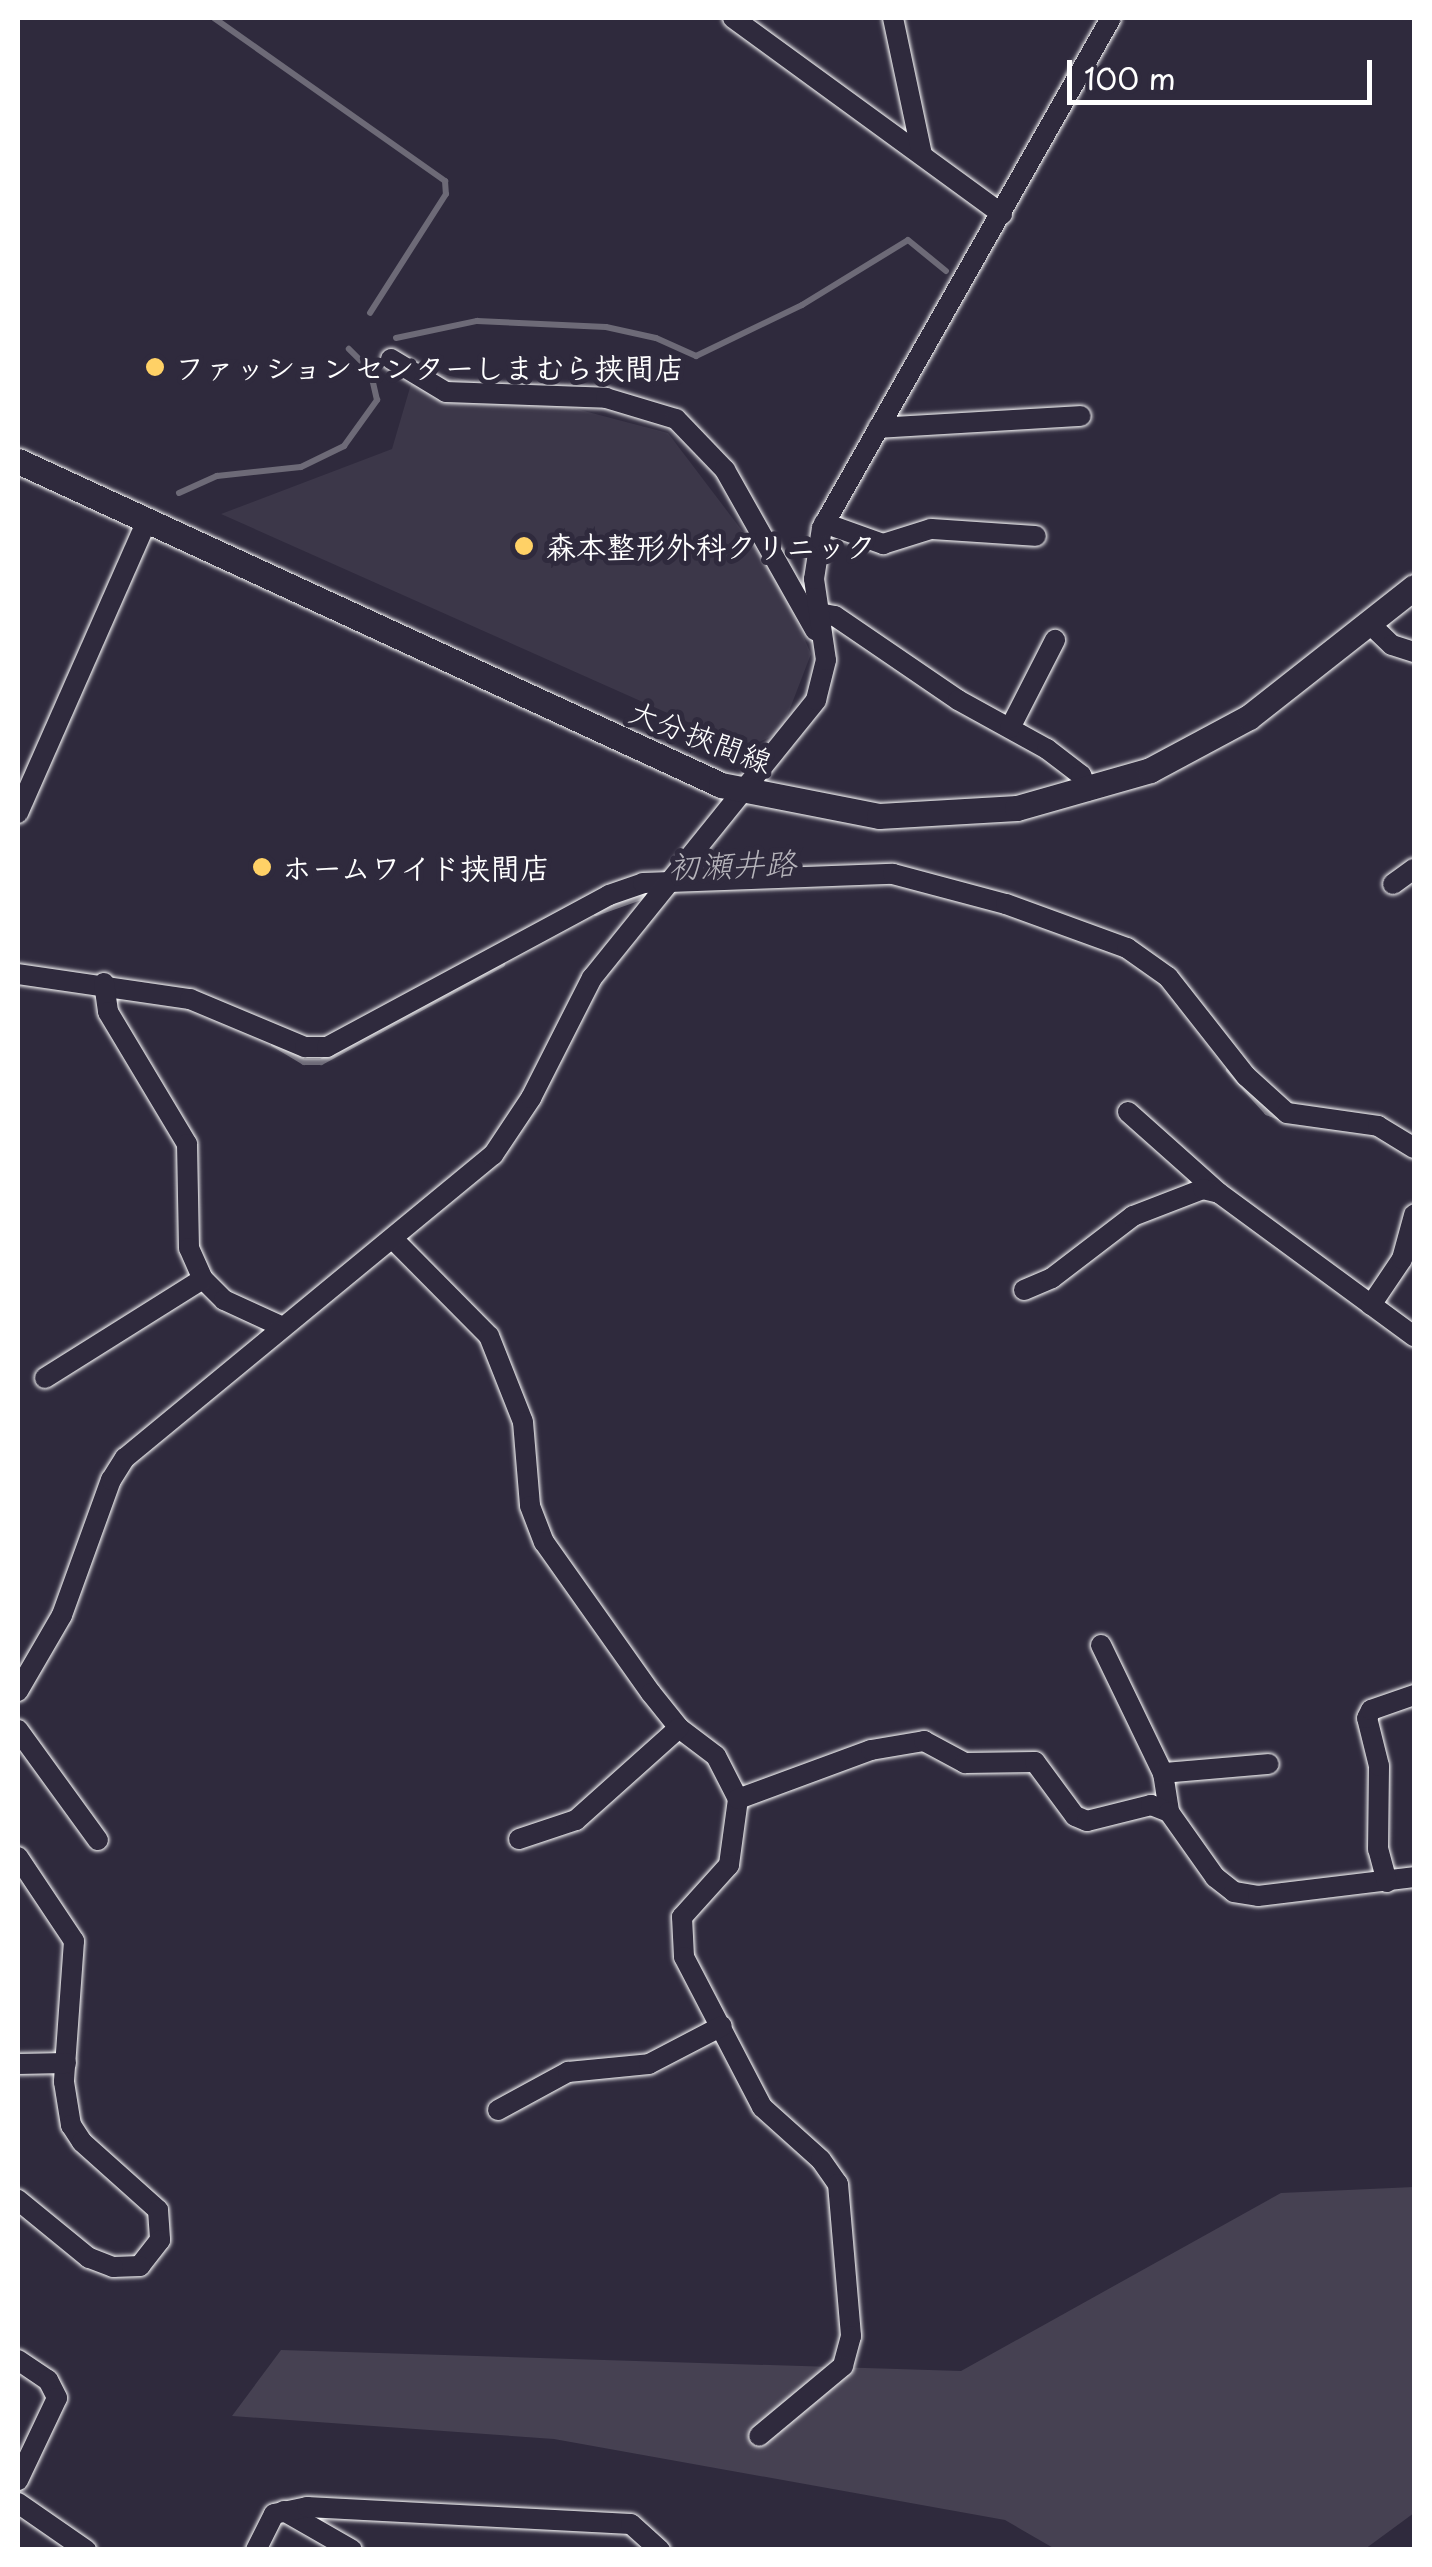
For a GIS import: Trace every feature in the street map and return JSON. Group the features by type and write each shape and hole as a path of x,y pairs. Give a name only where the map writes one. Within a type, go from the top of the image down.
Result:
{"main road":[{"name":"大分挾間線","path":"18,462 744,792 831,810 912,817 992,812 1088,791 1166,763 1224,732 1414,587"}],"street":[{"path":"733,18 1002,214"},
{"path":"893,18 922,154"},
{"path":"18,1691 45,1646 125,1458 393,1239 505,1140 592,978 816,700 826,660 814,557 824,523 1111,18"},
{"path":"391,359 434,390 606,398 652,408 687,426 726,470 765,537 826,660"},
{"path":"878,428 1081,416"},
{"path":"18,812 147,521"},
{"path":"824,523 883,544 931,530 1036,536"},
{"path":"820,613 843,621 1076,771 1088,791"},
{"path":"1370,624 1392,646 1414,652"},
{"path":"1010,728 1054,640"},
{"path":"1393,884 1414,870"},
{"path":"18,974 104,983 217,1006 305,1046 327,1046 609,895 671,878 879,872 1046,917 1127,948 1156,967 1199,1010 1256,1087 1287,1113 1378,1126 1414,1148"},
{"path":"104,983 108,1012 187,1144 190,1248 203,1280 224,1300 283,1327"},
{"path":"1128,1112 1220,1193 1414,1336"},
{"path":"1024,1290 1070,1266 1133,1216 1172,1197 1203,1189 1220,1193"},
{"path":"1372,1306 1402,1259 1414,1215"},
{"path":"393,1239 489,1336 523,1422 537,1529 679,1728 716,1756 738,1799 729,1865 682,1916 684,1957 762,2107 822,2160 838,2184 851,2336 842,2366 759,2436"},
{"path":"44,1378 203,1280"},
{"path":"1101,1645 1163,1773 1169,1812 1215,1877 1234,1892 1258,1896 1414,1877"},
{"path":"18,1657 45,1646"},
{"path":"1386,1882 1378,1849 1379,1766 1366,1718 1372,1710 1414,1695"},
{"path":"520,1838 576,1820 679,1728"},
{"path":"18,1730 98,1840"},
{"path":"738,1799 871,1750 924,1741 965,1763 1035,1762 1075,1816 1087,1820 1150,1805 1169,1812"},
{"path":"1163,1773 1269,1764"},
{"path":"18,1857 74,1941 64,2094 76,2134 158,2210 160,2240 140,2266 113,2267 90,2258 18,2200"},
{"path":"498,2110 568,2072 649,2064 722,2026"},
{"path":"18,2064 66,2064"},
{"path":"18,2360 48,2380 58,2398 18,2480"},
{"path":"18,2503 86,2550"},
{"path":"256,2550 274,2514 307,2506 630,2524 660,2550"},
{"path":"284,2512 352,2550"}],"shaded area":[{"name":"森本整形外科クリニック","path":"416,367 668,433 778,578 811,654 781,732 746,748 221,514 392,449"},
{"path":"1414,2187 1414,2513 1365,2549 1055,2549 1005,2520 554,2439 232,2416 281,2350 961,2371 1281,2193"}],"waterway":[{"path":"214,18 445,181 446,194 370,313"},
{"path":"396,338 477,321 606,327 656,338 696,356 802,305 908,240 946,271"},
{"path":"179,493 217,476 301,467 344,446 377,400 370,370 349,349"},
{"name":"初瀬井路","path":"596,913 655,892"},
{"name":"初瀬井路","path":"274,1044 304,1062 321,1062 502,964"},
{"name":"初瀬井路","path":"1229,1070 1267,1112 1281,1118"}],"place":[{"name":"ファッションセンターしまむら挟間店","path":"155,367"},
{"name":"森本整形外科クリニック","path":"524,546"},
{"name":"ホームワイド挟間店","path":"262,867"}]}
